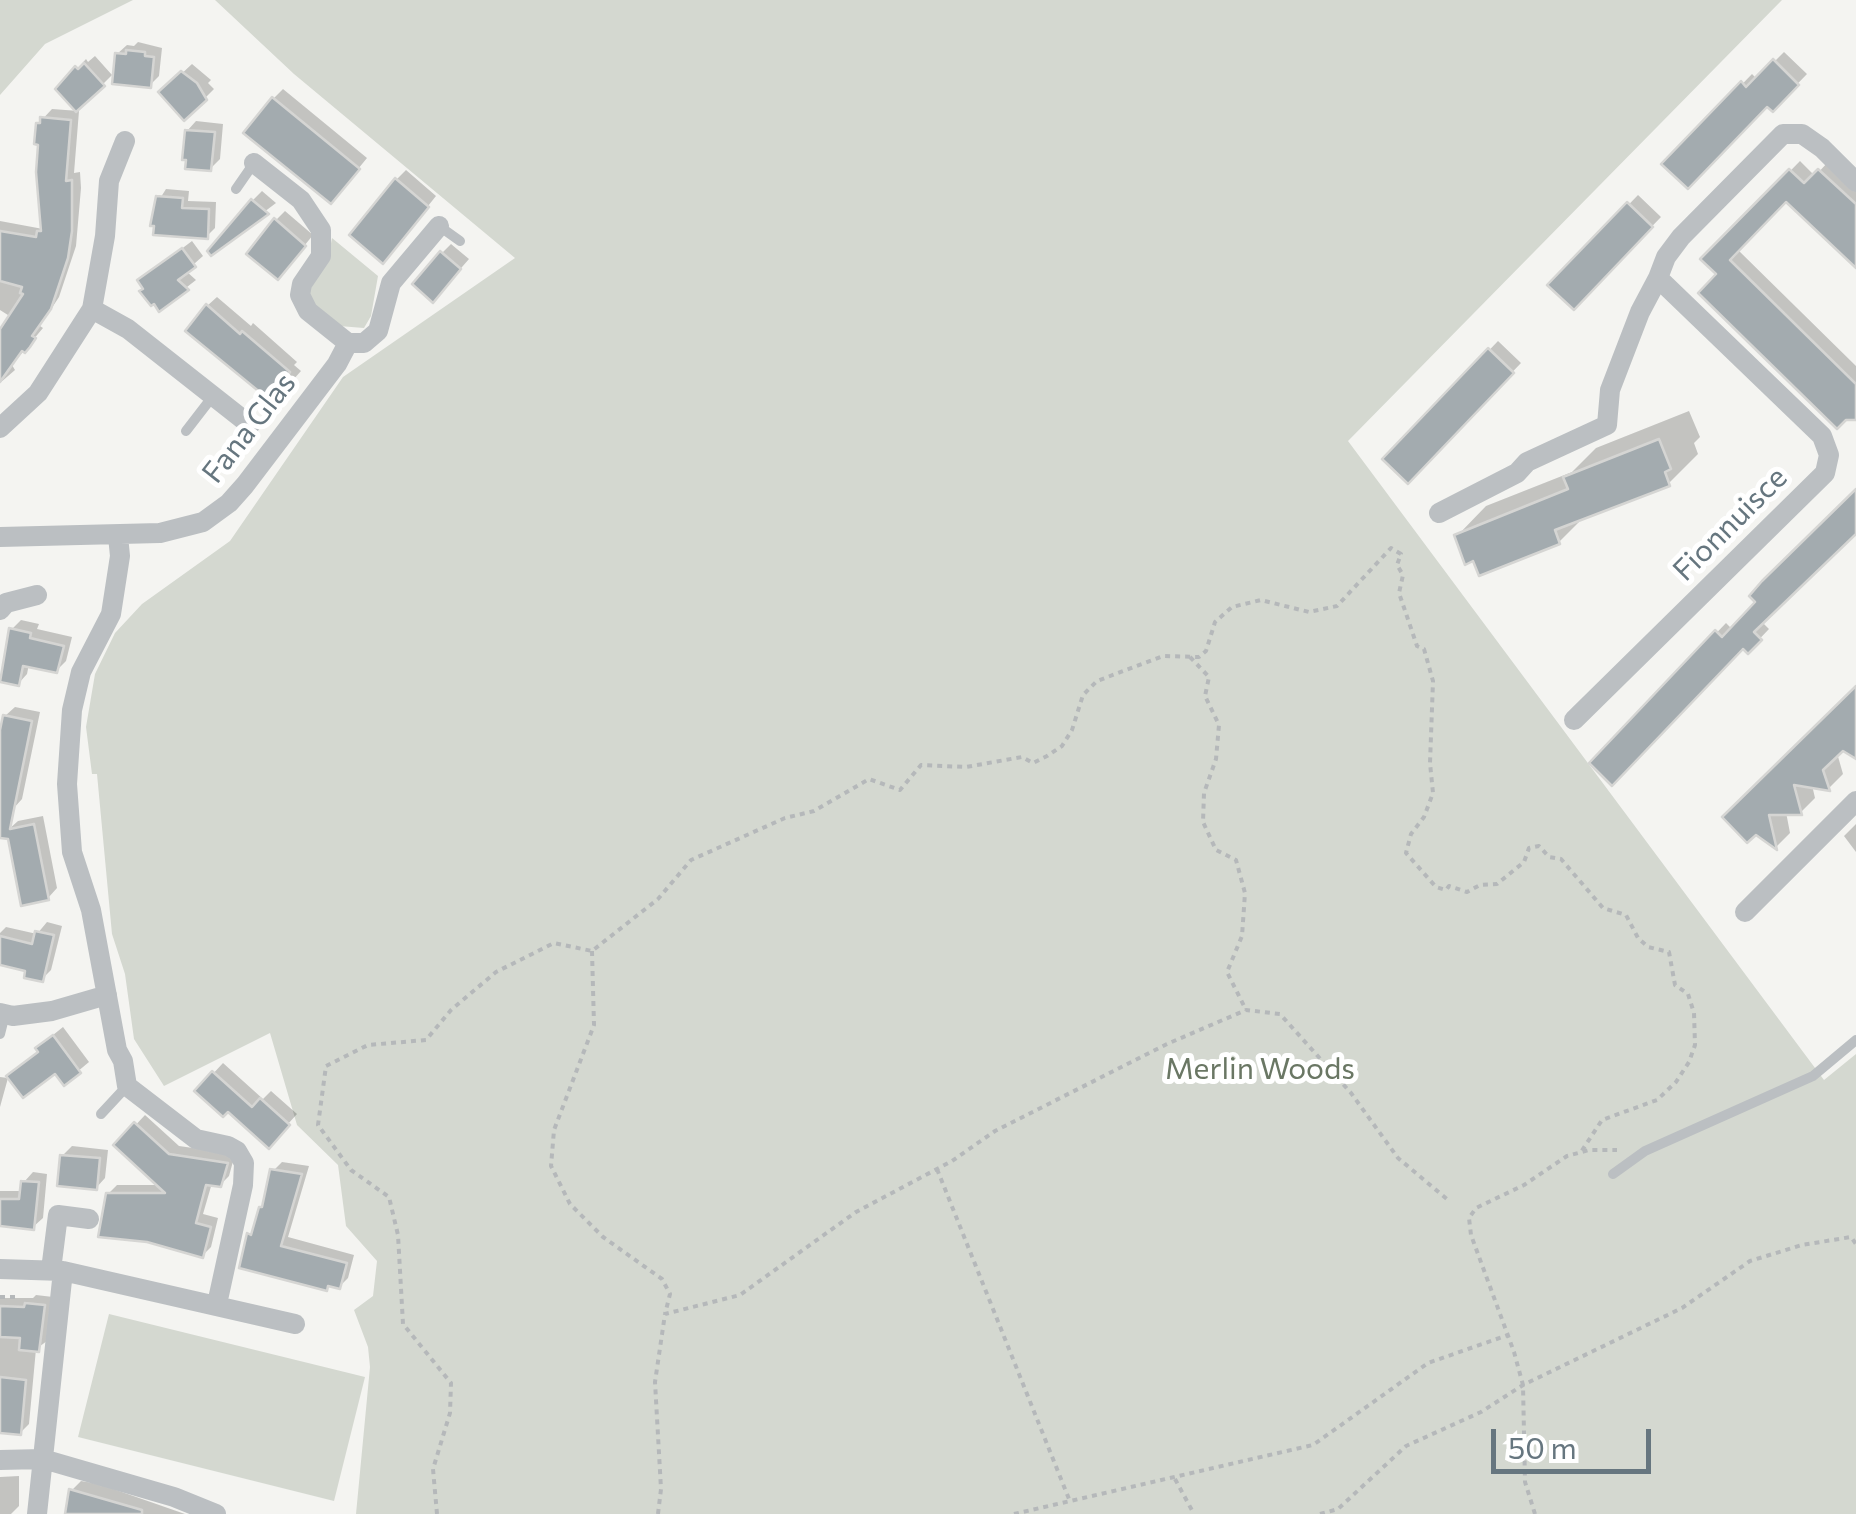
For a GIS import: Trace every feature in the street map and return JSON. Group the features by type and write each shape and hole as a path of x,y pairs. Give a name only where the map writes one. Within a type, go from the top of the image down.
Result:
{"street":[{"path":"1438,513 1517,473 1527,462 1607,425 1610,390 1666,257 1783,134 1802,134 1856,182"},
{"path":"0,428 38,393 92,309 104,248 109,181 125,142"},
{"path":"254,163 302,200 321,230 321,256 302,284 300,296 308,311 348,343"},
{"name":"Fana Glas","path":"0,538 118,536 188,528 229,504 337,364 348,343 364,343 378,331 394,278 440,226"},
{"name":"Fionnuisce","path":"1574,720 1825,472 1829,455 1822,436 1658,278"},
{"name":"Fana Glas","path":"92,309 128,329 250,425"},
{"path":"118,536 120,556 111,614 80,672 72,710 67,784 72,852 91,910 127,1086 196,1139 228,1146 244,1162 243,1186 217,1304"},
{"path":"0,610 6,603 38,596"},
{"path":"1744,912 1856,800"},
{"path":"2,1021 106,995"},
{"path":"37,1514 58,1215 89,1219"},
{"path":"0,1269 57,1271 294,1324"},
{"path":"0,1460 43,1459 174,1496 216,1514"}],"lane":[{"path":"236,189 254,163"},
{"name":"Fana Glas","path":"440,226 460,241"},
{"name":"Fana Glas","path":"186,431 214,396"},
{"path":"1613,1174 1645,1151 1814,1076 1856,1040"},
{"path":"101,1114 127,1086"}],"path":[{"path":"592,951 658,899 691,860 785,818 814,811 869,780 900,790 921,765 966,767 1022,757 1033,762 1062,746 1088,687 1163,656 1199,657 1206,651 1215,622 1232,606 1260,600 1309,612 1325,610 1344,599 1391,548 1401,554 1397,565 1403,575 1399,592 1417,646 1424,649 1433,681 1433,793 1424,818 1411,834 1406,853 1436,887 1446,890 1449,886 1467,892 1480,885 1497,884 1524,862 1529,848 1540,846 1549,857 1561,859 1603,908 1626,915 1638,938 1648,947 1668,952 1675,984 1688,994 1694,1013 1695,1045 1676,1082 1657,1100 1602,1120 1581,1152"},
{"path":"1189,656 1210,677 1205,696 1219,725 1216,760 1204,794 1203,822 1216,850 1236,860 1245,893 1242,936 1228,972 1246,1010"},
{"path":"437,1514 433,1469 450,1413 451,1383 403,1324 398,1235 390,1197 350,1170 318,1124 326,1066 368,1045 426,1040 451,1010 496,972 554,943 592,951"},
{"path":"592,951 594,1025 554,1130 551,1166 570,1204 603,1237 662,1278 670,1294 656,1382 661,1490 658,1514"},
{"path":"665,1314 740,1295 856,1212 937,1169 995,1131 1166,1044 1246,1010 1280,1014 1351,1093 1398,1158 1448,1200"},
{"path":"1535,1514 1525,1482 1523,1385 1470,1235 1469,1218 1476,1208 1524,1185 1567,1156 1581,1152 1645,1151"},
{"path":"937,1169 1070,1499"},
{"path":"1320,1514 1338,1510 1406,1446 1481,1412 1523,1385 1682,1308 1750,1261 1802,1244 1851,1237 1856,1244"},
{"path":"1014,1514 1313,1445 1428,1364 1508,1335"},
{"path":"1174,1476 1194,1514"}],"green space":[{"path":"0,0 133,0 45,44 0,95"},
{"name":"Merlin Woods","path":"215,0 1782,0 1348,441 1824,1080 1856,1054 1856,1514 356,1514 370,1367 368,1347 354,1310 373,1296 377,1261 346,1226 338,1165 297,1125 270,1033 164,1086 134,1039 125,974 112,934 97,774 92,774 86,727 95,674 115,633 142,604 230,541 343,377 515,258 294,74"},
{"path":"332,238 378,276 371,316 364,328 339,326 311,303 309,287 328,259"},
{"path":"109,1314 365,1377 334,1501 78,1437"}],"building":[{"path":"126,50 154,57 151,88 112,84 115,53 126,54"},
{"path":"1773,59 1799,85 1773,112 1767,107 1688,189 1661,164 1741,81 1746,87"},
{"path":"84,63 105,86 76,112 55,89 75,66 78,69"},
{"path":"181,71 197,83 207,100 184,121 158,92"},
{"path":"272,97 360,169 331,204 243,133"},
{"path":"40,117 71,120 66,181 72,180 68,258 51,309 32,336 36,338 0,382 0,329 23,294 22,287 0,281 0,231 36,237 37,231 41,231 38,145 34,144"},
{"path":"185,130 215,132 211,171 185,169"},
{"path":"1789,169 1804,183 1818,169 1856,204 1856,268 1786,202 1730,260 1856,384 1856,420 1846,420 1837,429 1698,293 1716,274 1700,259"},
{"path":"395,178 429,207 383,264 349,235"},
{"path":"156,196 183,198 182,208 209,209 208,239 153,235 154,226 150,226"},
{"path":"251,199 269,214 211,256 207,251"},
{"path":"1627,202 1653,227 1574,310 1547,285"},
{"path":"274,218 306,246 278,280 246,254"},
{"path":"182,248 196,267 178,280 189,290 159,312 139,291 143,289 137,280"},
{"path":"440,251 461,269 433,303 412,284"},
{"path":"206,304 290,372 287,376 294,381 276,401 267,398 185,331"},
{"path":"1488,348 1514,373 1408,484 1382,459"},
{"path":"1659,439 1671,469 1665,472 1670,486 1555,530 1560,544 1479,576 1473,561 1465,565 1454,535 1568,489 1563,477"},
{"path":"1856,489 1856,534 1754,632 1762,640 1748,654 1743,649 1612,786 1589,763 1715,630 1722,637 1755,602 1749,596 1762,581"},
{"path":"9,628 64,646 57,673 23,666 19,686 0,682"},
{"path":"1856,686 1856,759 1843,751 1823,770 1830,791 1794,785 1802,815 1769,815 1777,850 1756,835 1747,843 1722,817"},
{"path":"3,715 32,721 10,829 34,824 49,900 21,906 8,839 0,838"},
{"path":"35,931 54,935 43,982 24,978 25,971 0,965 0,936 32,944"},
{"path":"53,1035 81,1073 64,1086 55,1074 23,1098 6,1076"},
{"path":"212,1071 252,1107 260,1098 290,1125 269,1149 228,1112 223,1117 194,1091"},
{"path":"134,1122 169,1154 228,1163 221,1187 206,1185 196,1223 211,1227 203,1258 147,1242 98,1237 106,1193 165,1193 113,1145"},
{"path":"60,1155 100,1158 97,1190 57,1186"},
{"path":"270,1169 302,1174 281,1246 347,1263 340,1289 328,1286 327,1291 239,1268 247,1233 251,1235 262,1207"},
{"path":"21,1181 39,1182 34,1230 0,1226 0,1199 19,1199"},
{"path":"25,1303 45,1305 39,1352 19,1350 20,1338 0,1337 0,1306 24,1307"},
{"path":"0,1377 26,1380 21,1435 0,1433"},
{"path":"69,1489 142,1510 142,1514 65,1514"}]}
